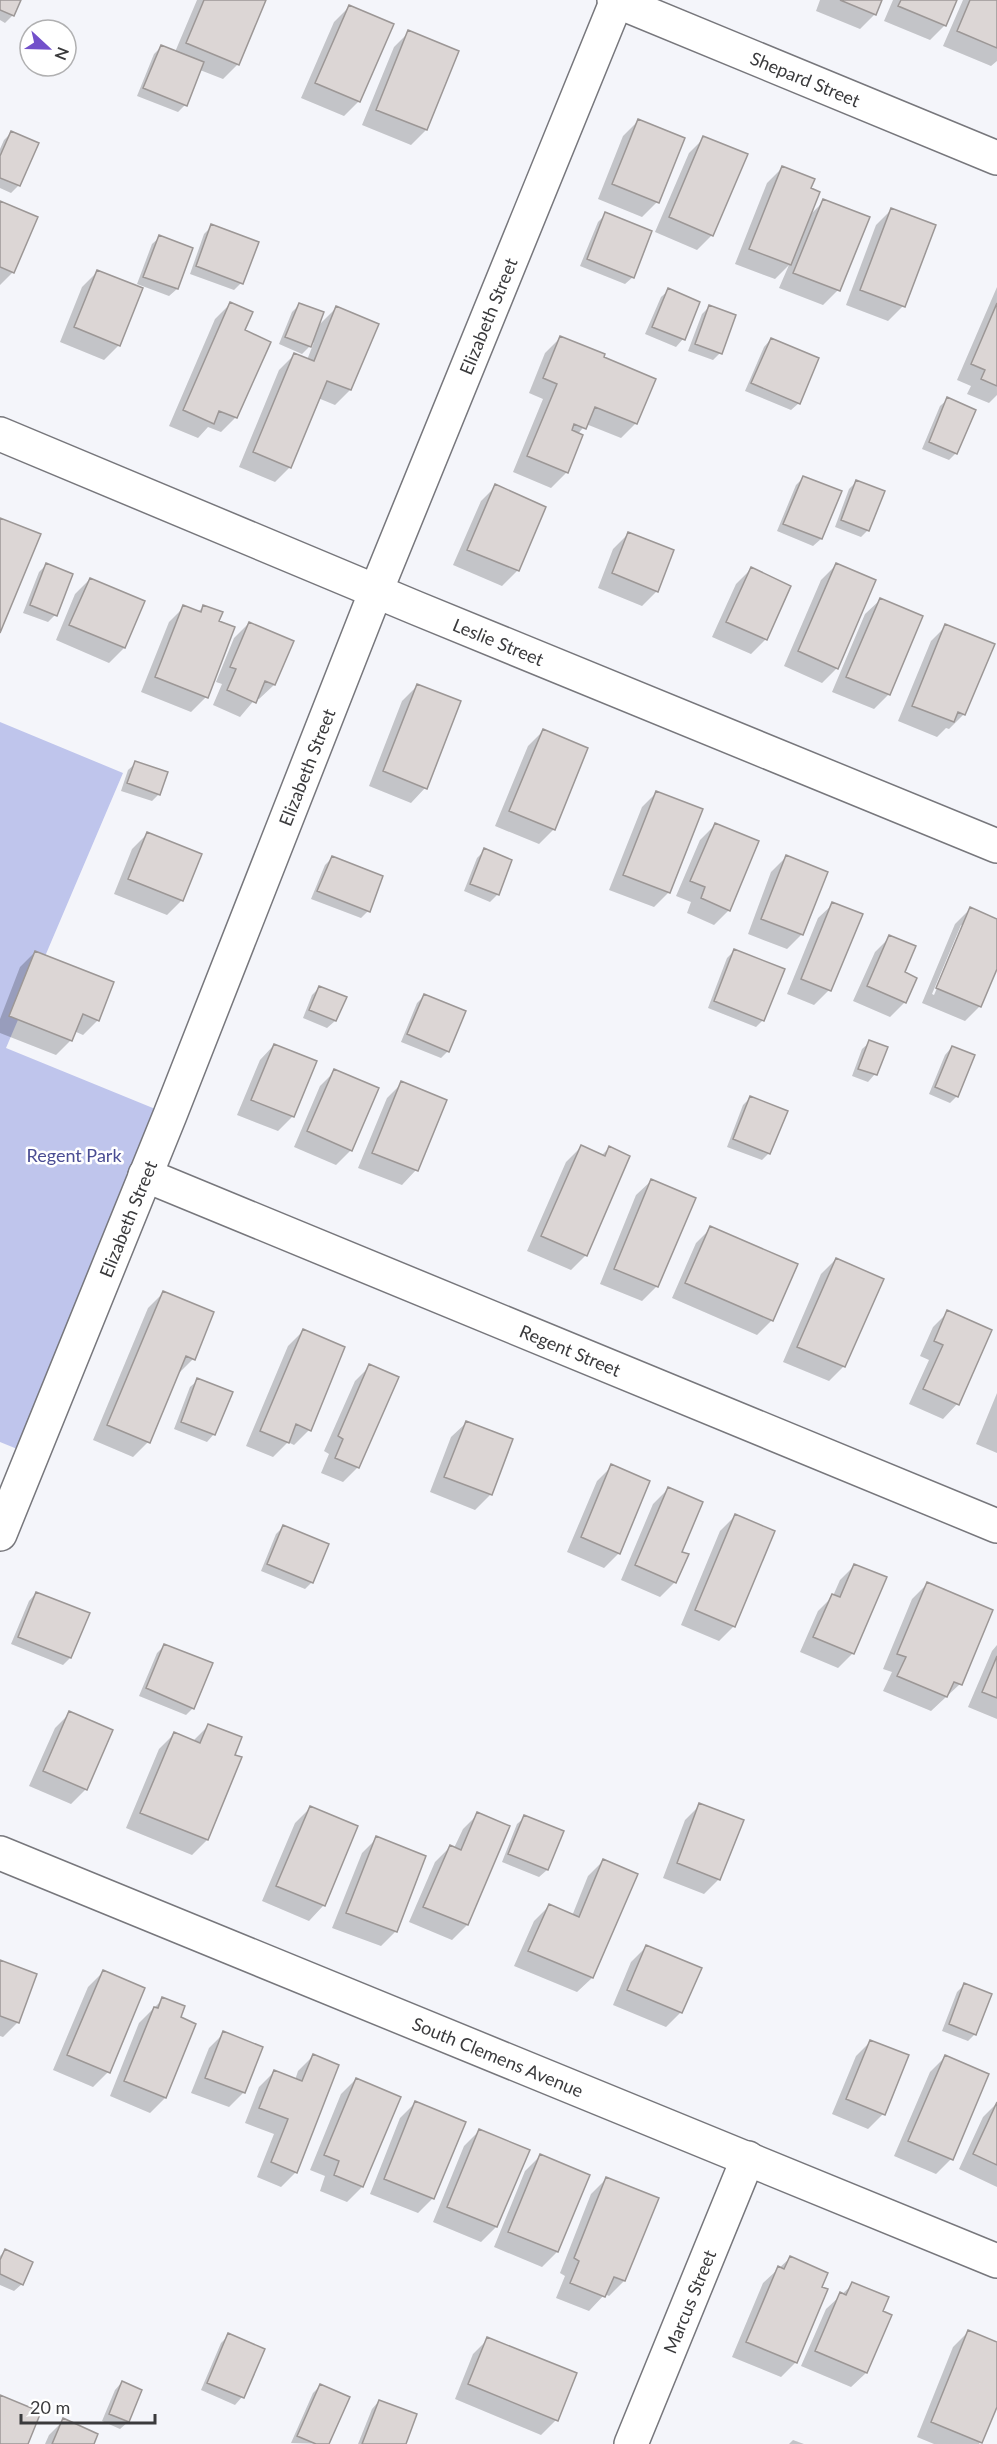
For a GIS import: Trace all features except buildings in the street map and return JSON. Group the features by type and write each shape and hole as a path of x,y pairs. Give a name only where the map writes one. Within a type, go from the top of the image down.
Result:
{"street":[{"name":"Shepard Street","path":"616,0 997,158"},
{"name":"Elizabeth Street","path":"0,1534 376,591 616,0"},
{"name":"Leslie Street","path":"0,434 997,846"},
{"name":"Regent Street","path":"145,1175 997,1526"},
{"name":"South Clemens Avenue","path":"0,1853 997,2261"},
{"name":"Marcus Street","path":"631,2444 748,2158"}],"green space":[{"name":"Regent Park","path":"0,722 123,773 6,1048 170,1115 32,1455 0,1442"}]}
